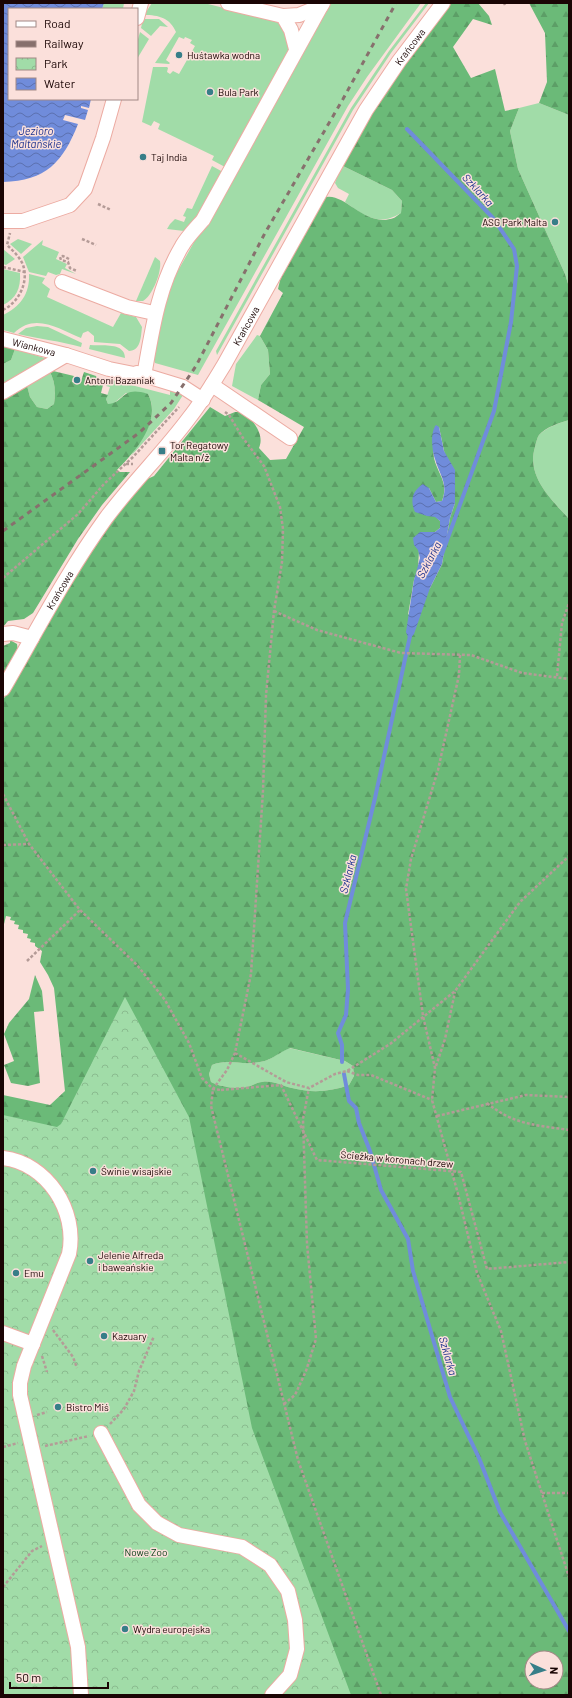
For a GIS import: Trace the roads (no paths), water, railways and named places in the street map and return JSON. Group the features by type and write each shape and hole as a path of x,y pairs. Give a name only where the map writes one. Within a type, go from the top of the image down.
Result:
{"street":[{"path":"138,14 141,3"},
{"path":"228,3 283,16 299,14 322,5"},
{"name":"Krańcowa","path":"3,689 69,573 92,538 128,491 189,418 212,385 366,110 399,61 443,3"},
{"path":"144,376 154,313 164,284 182,246 203,220 296,49 322,5"},
{"path":"283,16 291,30 296,49"},
{"path":"8,221 22,220 70,204 85,189 103,138 114,100"},
{"path":"62,282 127,307 154,313"},
{"name":"Wiankowa","path":"3,339 66,355 102,360 144,376 182,387 202,400"},
{"path":"3,392 66,355"},
{"path":"212,385 290,438"},
{"path":"3,634 13,633 32,638"},
{"path":"3,1158 17,1160 38,1171 53,1187 69,1220 71,1236 69,1254 24,1366 20,1395 55,1541 78,1647 81,1695"},
{"path":"3,1333 33,1344"},
{"path":"100,1433 139,1505 157,1523 179,1534 242,1547 270,1565 288,1591 295,1620 297,1649 290,1675 272,1695"}],"water":[{"name":"Jezioro Maltańskie","path":"3,3 104,3 102,8 8,8 8,100 91,100 89,108 81,106 81,108 88,110 85,120 65,115 63,120 78,124 66,149 51,167 31,178 3,182"},
{"path":"436,425 439,427 444,451 455,470 455,503 450,518 442,564 430,588 414,634 409,640 406,632 414,580 420,558 418,550 414,545 413,538 420,532 435,532 440,528 440,521 435,517 415,512 412,500 416,490 423,484 429,488 436,502 442,501 444,495 443,479 432,447 432,437"}],"waterway":[{"name":"Szklarka","path":"407,129 493,218 514,249 517,266 511,322 494,411 442,554"},
{"name":"Szklarka","path":"342,1062 342,1045 338,1033 346,1015 348,989 345,923 375,798 410,636"},
{"name":"Szklarka","path":"344,1074 349,1101 356,1108 359,1123 370,1151 381,1190 408,1239 413,1271 450,1397 479,1458 500,1512 569,1631"}],"railway":[{"path":"3,531 139,433 171,403 196,366 265,233 343,99 396,3"}],"place":[{"name":"Huśtawka wodna","path":"179,55"},
{"name":"Bula Park","path":"210,92"},
{"name":"Taj India","path":"143,157"},
{"name":"ASG Park Malta","path":"555,222"},
{"name":"Antoni Bazaniak","path":"77,380"},
{"name":"Tor Regatowy Malta n/ż","path":"162,451"},
{"name":"Świnie wisajskie","path":"93,1171"},
{"name":"Jelenie Alfreda i baweańskie","path":"90,1261"},
{"name":"Emu","path":"16,1273"},
{"name":"Kazuary","path":"104,1336"},
{"name":"Bistro Miś","path":"58,1407"},
{"name":"Wydra europejska","path":"125,1629"}],"park label":[{"name":"Nowe Zoo","path":"146,1552"}]}
